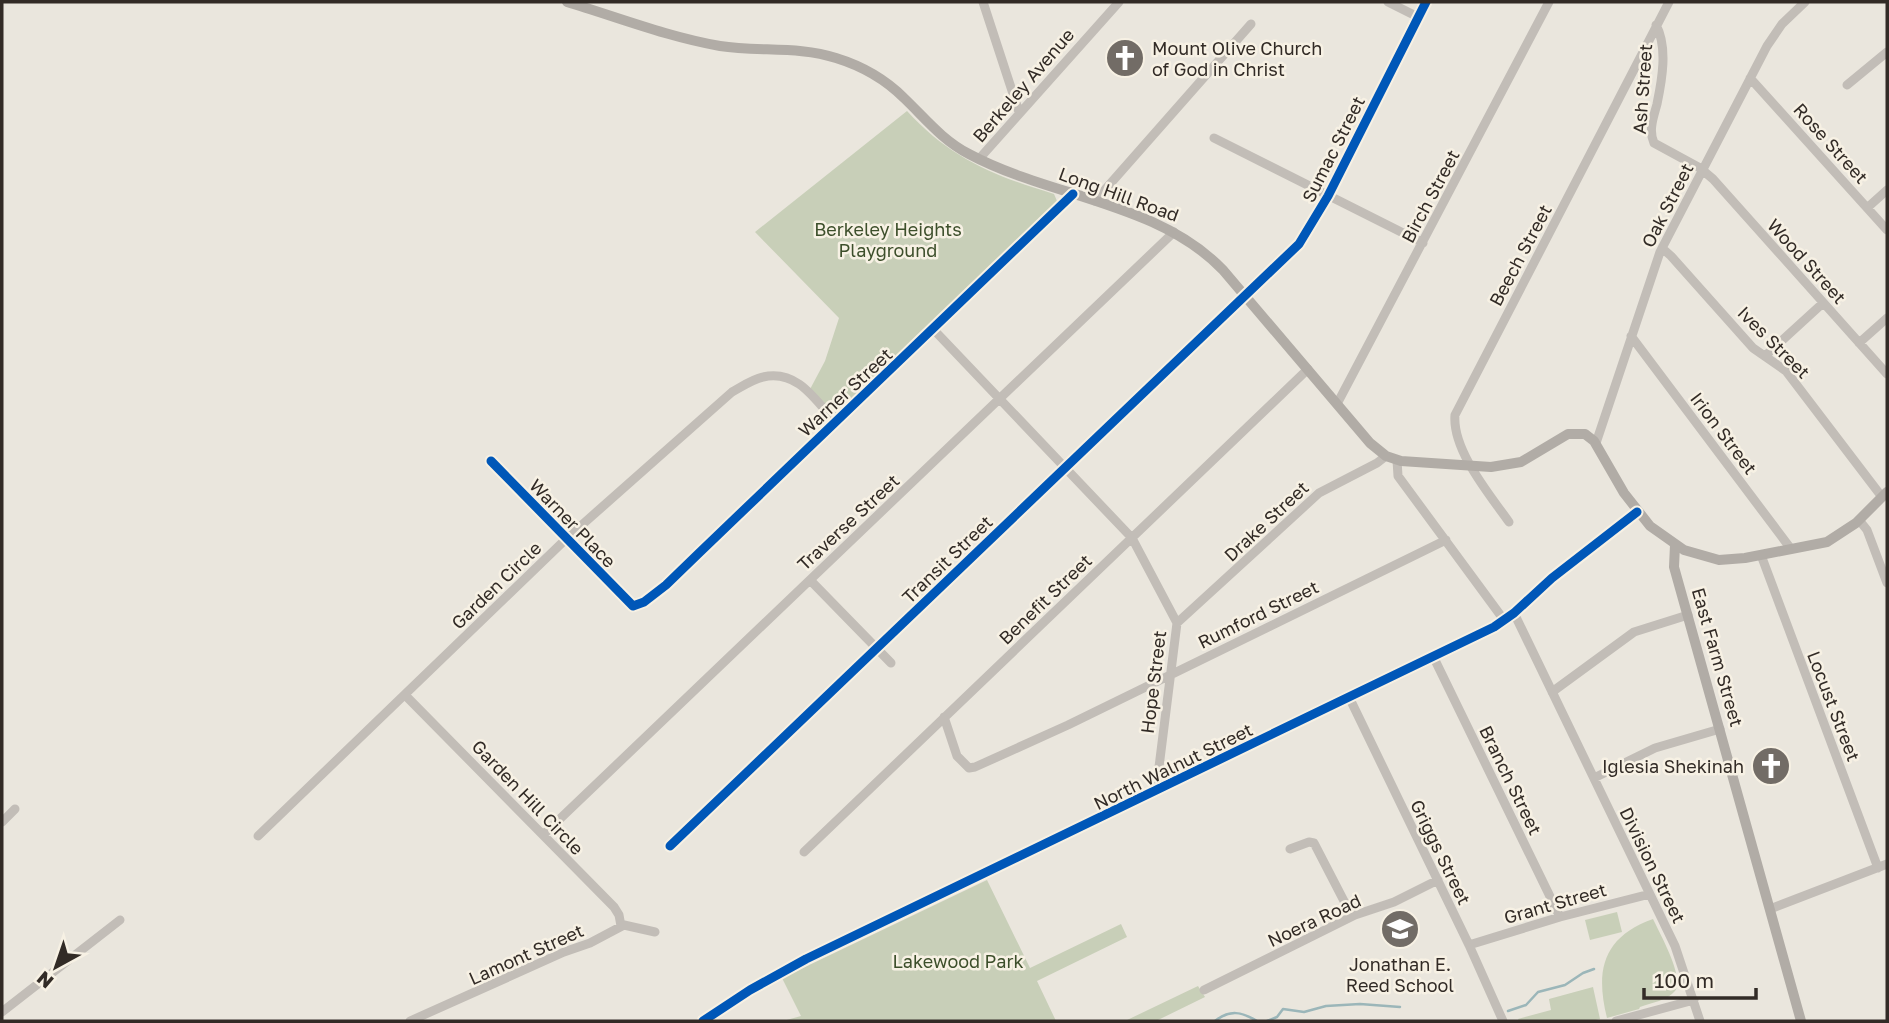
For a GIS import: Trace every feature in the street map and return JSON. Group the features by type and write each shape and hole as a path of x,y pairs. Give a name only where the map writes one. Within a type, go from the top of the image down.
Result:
{"main road":[{"name":"Long Hill Road","path":"567,2 699,41 736,48 809,52 848,62 883,80 939,133 979,159 1015,175 1096,201 1174,233 1206,253 1246,296 1370,443 1386,456 1397,460 1498,467 1516,463 1571,433 1585,434 1596,443"},
{"path":"1596,443 1624,494 1650,526 1675,545 1709,558 1732,560 1827,541 1859,520 1885,494"},
{"name":"East Farm Street","path":"1675,545 1674,567 1801,1021"}],"street":[{"path":"983,2 1019,112"},
{"name":"Berkeley Avenue","path":"979,159 1119,2"},
{"path":"1388,2 1418,17"},
{"name":"Sumac Street","path":"1246,296 1299,244 1328,196 1426,2"},
{"name":"Birch Street","path":"1337,404 1549,2"},
{"name":"Beech Street","path":"1509,522 1471,467 1455,427 1456,411 1669,2"},
{"name":"Oak Street","path":"1596,443 1662,248 1750,78 1779,28 1805,2"},
{"path":"1096,201 1251,24"},
{"name":"Ash Street","path":"1656,25 1661,35 1663,50 1651,137 1658,147 1702,170"},
{"path":"1847,85 1887,52"},
{"name":"Rose Street","path":"1750,78 1887,230"},
{"path":"1214,138 1423,243"},
{"name":"Wood Street","path":"1702,170 1713,178 1887,374"},
{"path":"1867,208 1887,190"},
{"name":"Warner Street","path":"633,606 645,602 666,585 1073,194"},
{"name":"Traverse Street","path":"543,835 1174,233"},
{"name":"Ives Street","path":"1662,248 1753,348 1786,371 1885,494"},
{"name":"Transit Street","path":"670,846 1246,296"},
{"path":"1765,356 1824,303"},
{"path":"1859,343 1887,318"},
{"name":"Hope Street","path":"934,330 1132,538 1177,623 1156,791"},
{"name":"Irion Street","path":"1631,336 1791,549"},
{"name":"Benefit Street","path":"804,852 1308,369"},
{"name":"Garden Circle","path":"258,836 566,540 727,396 763,377 783,377 801,383 836,423"},
{"name":"Drake Street","path":"1177,623 1319,493 1386,456"},
{"path":"1397,460 1397,474 1504,620"},
{"name":"Warner Place","path":"491,461 633,606"},
{"name":"North Walnut Street","path":"704,1021 750,990 792,967 1504,620 1552,578 1637,512"},
{"path":"1859,520 1867,530 1887,583"},
{"name":"Rumford Street","path":"944,717 957,756 969,768 975,767 1068,725 1446,540"},
{"name":"Locust Street","path":"1761,555 1883,866"},
{"path":"810,580 891,663"},
{"name":"Division Street","path":"1514,613 1675,946 1700,1021"},
{"path":"1552,692 1634,632 1688,615"},
{"name":"Branch Street","path":"1433,656 1560,916"},
{"name":"Garden Hill Circle","path":"405,695 614,907 620,915 621,926"},
{"name":"Griggs Street","path":"1349,697 1503,1021"},
{"path":"1594,778 1655,748 1720,729"},
{"path":"2,822 15,809"},
{"path":"1290,849 1311,842 1344,901 1355,915"},
{"path":"1770,908 1883,866"},
{"name":"Noera Road","path":"1204,990 1355,915 1394,902 1438,880"},
{"name":"Grant Street","path":"1469,945 1560,916 1650,894"},
{"path":"2,1012 120,920"},
{"path":"621,926 655,932"},
{"name":"Lamont Street","path":"410,1021 590,943 621,926"},
{"path":"1616,1021 1693,1000"}],"green space":[{"name":"Berkeley Heights Playground","path":"907,111 957,153 992,172 1054,194 1057,201 832,418 808,393 825,361 839,318 755,232"},
{"name":"Lakewood Park","path":"987,880 1030,968 1121,924 1127,937 1037,981 1056,1021 783,1021 801,1016 782,978"},
{"path":"1617,912 1622,932 1590,940 1585,920"},
{"path":"1653,919 1674,966 1677,976 1675,991 1664,999 1639,1009 1607,1018 1602,985 1607,957 1623,935"},
{"path":"1198,986 1205,997 1156,1021 1125,1021"},
{"path":"1593,987 1600,1019 1518,1019 1551,1010 1549,999"}],"waterway":[{"path":"1508,1011 1526,1005 1538,992 1565,985 1594,969"},
{"path":"1267,1021 1277,1017 1283,1009 1304,1012 1326,1006 1360,1004 1400,1007"},
{"path":"1215,1021 1231,1013 1257,1021"}],"cycle path":[{"path":"670,846 1299,244 1328,196 1426,2"},
{"path":"491,461 633,606 644,602 666,585 1073,194"},
{"path":"703,1021 750,990 806,959 1494,627 1637,512"}],"place":[{"name":"Mount Olive Church of God in Christ","path":"1125,58"},
{"name":"Iglesia Shekinah","path":"1771,766"},
{"name":"Jonathan E. Reed School","path":"1400,929"}]}
